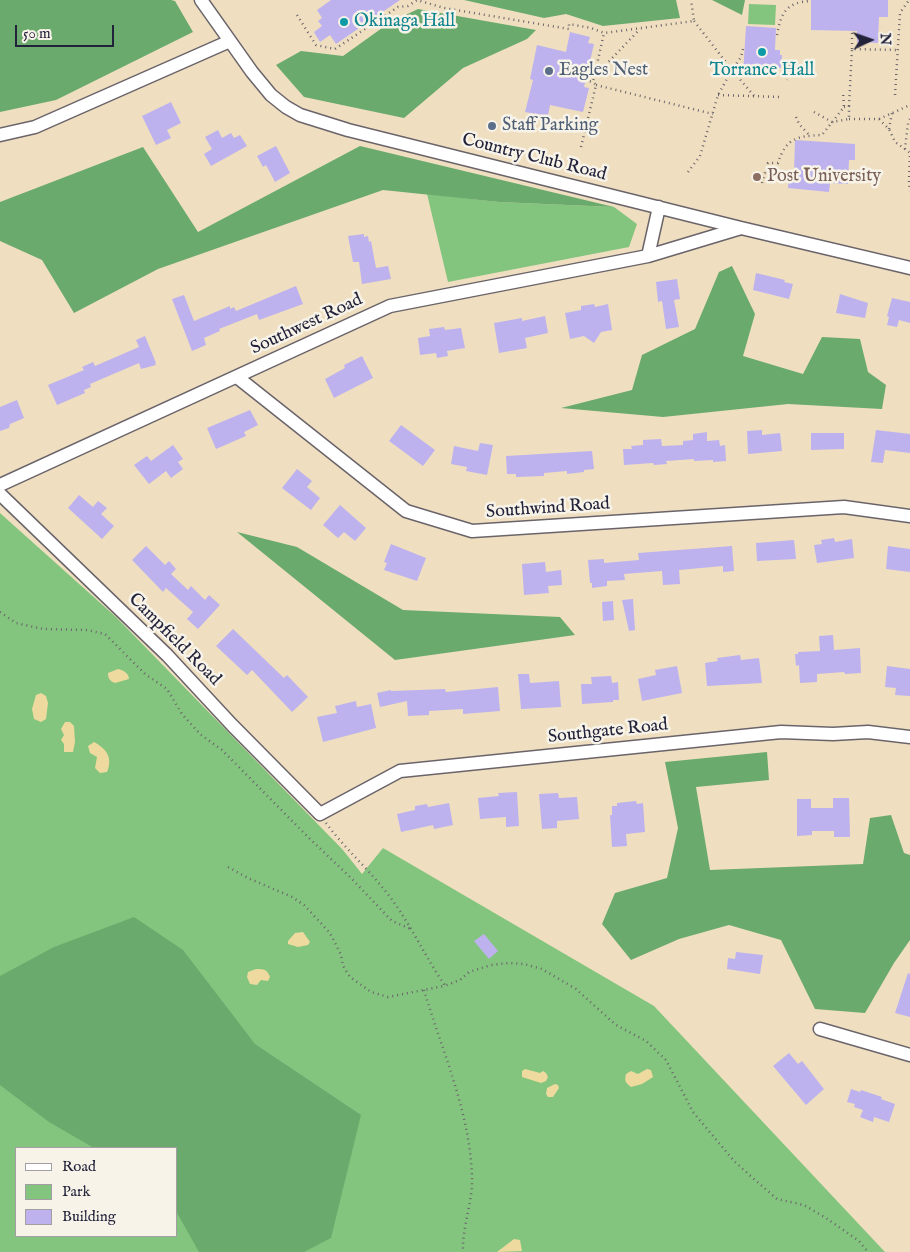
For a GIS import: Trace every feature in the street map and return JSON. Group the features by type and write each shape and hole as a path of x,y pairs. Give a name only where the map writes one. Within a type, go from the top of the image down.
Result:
{"street":[{"name":"Country Club Road","path":"201,0 257,79 271,95 286,107 312,120 741,228 910,268"},
{"path":"0,135 35,127 230,41"},
{"path":"648,256 659,207"},
{"name":"Southwest Road","path":"0,485 390,306 648,256 741,228"},
{"name":"Southwind Road","path":"237,377 406,511 472,531 844,507 910,516"},
{"name":"Campfield Road","path":"0,494 168,655 232,725 320,814"},
{"name":"Southgate Road","path":"320,814 400,771 780,732 832,734 868,732 910,737"},
{"path":"820,1029 910,1055"}],"path":[{"path":"297,15 316,45 335,49 398,7 408,6 418,0 444,8 569,29 569,24 591,28 604,33 694,21"},
{"path":"691,0 694,21 755,97"},
{"path":"895,95 900,14 910,0"},
{"path":"396,1 398,7"},
{"path":"777,35 779,24 787,9 798,1 812,1"},
{"path":"594,77 641,28"},
{"path":"849,118 852,32"},
{"path":"593,82 604,33"},
{"path":"688,172 700,156 718,96 741,58 743,49"},
{"path":"852,49 898,50"},
{"path":"785,65 790,65 787,80"},
{"path":"585,80 596,85 713,114"},
{"path":"581,147 596,85"},
{"path":"843,92 844,107"},
{"path":"718,96 780,97"},
{"path":"814,112 832,122 849,118 879,120 910,105"},
{"path":"762,183 768,163 778,163 781,153 788,144 798,136 822,135 844,107 849,106"},
{"path":"888,129 892,113"},
{"path":"796,117 798,124 810,136"},
{"path":"905,148 910,119"},
{"path":"879,120 888,129 895,142 910,153 910,190"},
{"path":"0,612 16,623 43,630 88,630 105,634 144,674 167,689 182,714 194,728 222,750 392,920 411,929"},
{"path":"320,814 338,839 383,887 411,929 444,986"},
{"path":"228,867 292,897 304,905 330,933 342,955 343,966 350,977 371,992 388,997 444,986 460,980 469,972 491,965 510,963 524,964 542,969 576,989 616,1025 646,1041 666,1060 693,1112 734,1161 755,1180 777,1199 804,1205 826,1218 859,1241 868,1252"},
{"path":"424,990 460,1100 470,1151 472,1178 468,1218 462,1244 463,1252"}],"green space":[{"path":"0,0 171,0 175,1 193,32 56,100 0,112"},
{"path":"464,0 676,0 680,18 603,26 566,14 544,18"},
{"path":"712,0 745,0 742,15"},
{"path":"749,4 776,5 775,25 748,24"},
{"path":"418,9 536,30 527,39 463,68 404,118 304,97 276,65 301,51 343,56 389,23"},
{"path":"360,146 614,207 499,202 383,190 158,269 74,313 42,260 0,241 0,202 143,147 198,232"},
{"path":"427,194 499,202 614,207 637,224 629,247 448,282"},
{"path":"732,266 755,314 743,356 803,374 822,337 860,339 868,372 886,385 882,409 788,404 663,417 561,408 632,390 642,355 695,329 719,272"},
{"path":"0,513 116,617 343,850 362,874 383,848 654,1006 885,1252 0,1252"},
{"path":"237,532 297,547 403,610 560,617 575,635 395,660"},
{"path":"767,752 769,780 696,787 710,870 863,864 870,818 891,815 904,853 910,855 910,940 894,963 865,1013 815,1009 781,940 729,925 679,939 631,960 602,924 615,893 667,878 678,828 665,762"},
{"path":"134,917 183,950 255,1044 361,1115 331,1238 304,1252 199,1252 178,1215 178,1147 92,1147 49,1122 0,1085 0,976 54,947"}],"sand":[{"path":"118,669 125,672 129,679 115,683 111,681 108,673"},
{"path":"41,693 46,696 48,703 46,719 41,722 34,719 32,709 36,695"},
{"path":"65,722 70,722 74,726 75,742 73,752 64,752 64,744 61,740 64,735 61,729"},
{"path":"94,742 108,754 109,767 107,772 100,773 95,768 97,757 90,753 88,746"},
{"path":"303,932 310,942 308,945 298,947 288,944 288,941 295,933"},
{"path":"263,969 268,972 270,977 268,981 261,980 257,985 250,984 247,977 248,972"},
{"path":"525,1069 540,1073 543,1071 548,1077 546,1081 541,1083 522,1077 522,1071"},
{"path":"647,1069 651,1070 653,1077 642,1084 631,1087 625,1080 626,1074 631,1071 638,1074"},
{"path":"555,1084 559,1088 553,1097 548,1097 546,1094 547,1088"},
{"path":"514,1239 520,1240 522,1251 497,1252"}],"building":[{"name":"Okinaga Hall","path":"331,0 400,0 336,44 330,35 320,42 314,32 322,26 318,21 322,18 317,10"},
{"path":"811,0 888,0 888,17 879,17 878,43 857,42 857,31 811,30"},
{"name":"Torrance Hall","path":"746,26 776,28 775,50 780,50 780,55 782,55 781,68 765,67 765,73 760,73 760,75 743,74"},
{"path":"570,32 590,37 588,43 594,44 584,87 589,88 583,112 550,105 548,116 525,112 533,80 530,79 537,45 566,52"},
{"path":"171,102 181,123 167,130 171,138 156,145 142,116"},
{"path":"218,130 222,138 231,133 234,138 240,135 247,146 211,166 204,154 212,149 205,137"},
{"path":"795,140 855,144 855,160 849,160 848,184 830,183 829,192 788,188 789,171 794,172"},
{"path":"276,146 290,173 275,182 266,165 263,167 257,156"},
{"path":"364,234 364,237 368,236 369,242 371,241 376,268 388,266 391,279 362,284 359,262 353,262 348,236"},
{"path":"756,273 785,280 784,282 793,284 789,299 753,290"},
{"path":"677,279 680,299 674,300 679,327 666,329 662,301 658,302 656,282"},
{"path":"296,286 303,304 259,320 257,314 219,329 220,331 204,338 206,345 192,351 172,299 184,295 194,321 230,306 230,309 234,307 236,311"},
{"path":"840,294 868,303 865,318 836,313"},
{"path":"892,298 910,302 910,323 899,320 897,327 887,325 889,317 887,316"},
{"path":"594,304 595,307 608,304 612,330 601,332 594,343 584,336 570,339 565,313 581,310 581,306"},
{"path":"545,316 548,333 525,338 527,348 499,353 494,323 522,318 522,321"},
{"path":"444,327 445,330 461,328 465,348 447,351 448,356 437,358 436,353 420,355 418,338 430,336 429,329"},
{"path":"145,336 156,365 141,369 139,363 90,384 91,387 84,390 85,393 57,405 48,385 84,370 82,367 93,362 95,366 139,347 136,340"},
{"path":"362,356 373,378 334,398 325,379 345,368 344,365"},
{"path":"17,400 24,418 10,424 9,428 0,431 0,407"},
{"path":"250,410 258,425 244,432 246,436 216,449 207,428"},
{"path":"401,425 435,450 423,466 389,441"},
{"path":"762,430 762,435 780,433 782,451 748,454 747,431"},
{"path":"876,430 910,434 910,453 885,450 883,463 871,462"},
{"path":"707,432 707,441 719,440 720,446 725,445 726,461 694,461 694,459 666,461 667,464 624,465 623,449 632,449 631,446 643,445 643,440 661,439 662,446 683,445 683,441 693,440 693,434"},
{"path":"811,433 844,433 844,449 811,450"},
{"path":"480,443 493,445 487,475 466,471 467,467 451,464 454,446 478,451"},
{"path":"173,445 183,459 178,462 183,469 171,478 166,471 149,484 134,465 147,456 151,461"},
{"path":"592,451 594,469 584,470 584,472 567,474 567,471 544,473 544,476 516,477 516,474 507,474 506,456"},
{"path":"297,469 312,481 307,487 320,498 311,510 282,488"},
{"path":"79,495 93,507 98,501 107,508 101,514 114,526 102,539 68,508"},
{"path":"340,505 366,528 355,541 344,532 338,538 323,525"},
{"path":"834,538 835,542 852,539 854,558 817,563 814,545 822,544 821,540"},
{"path":"794,540 796,559 757,561 756,543"},
{"path":"391,544 426,558 417,581 384,570 387,563 384,562"},
{"path":"146,546 165,565 169,561 176,569 171,574 188,590 191,586 205,600 209,595 220,605 198,629 187,619 193,612 166,588 163,592 132,560"},
{"path":"732,546 734,571 723,572 723,566 679,570 680,584 663,585 662,571 624,574 625,580 607,581 607,586 592,588 592,583 590,583 588,560 604,559 604,563 639,560 638,553"},
{"path":"888,546 910,549 910,572 886,569"},
{"path":"545,562 546,572 561,570 562,585 548,586 549,593 524,595 522,564"},
{"path":"633,599 635,630 629,631 622,600"},
{"path":"613,601 614,620 603,621 602,602"},
{"path":"233,629 284,678 287,675 308,697 292,712 252,670 247,675 216,646"},
{"path":"833,635 834,650 860,648 861,673 817,674 817,682 800,683 799,665 796,666 795,654 798,654 798,652 820,651 819,636"},
{"path":"740,655 741,660 759,658 762,683 707,686 705,663 718,661 717,658"},
{"path":"677,666 682,693 642,701 638,679 656,675 655,670"},
{"path":"887,666 910,669 910,696 895,695 896,688 885,687"},
{"path":"518,674 529,674 530,683 559,681 561,707 521,709"},
{"path":"611,676 612,683 618,682 619,700 582,704 581,684 592,684 591,677"},
{"path":"498,687 500,711 463,714 463,709 429,711 429,715 408,716 407,701 380,707 377,693 391,690 445,689 446,692"},
{"path":"356,701 357,707 371,704 376,728 323,742 317,717 337,713 335,706"},
{"path":"517,792 519,826 506,827 506,817 480,819 478,798 499,796 498,793"},
{"path":"558,793 559,798 577,797 579,819 557,821 557,828 542,829 539,794"},
{"path":"833,798 849,798 850,837 834,837 834,831 812,831 812,835 797,836 797,799 811,799 811,808 833,808"},
{"path":"636,801 637,804 643,803 645,832 626,834 627,846 612,847 610,815 612,815 612,806 617,806 617,803"},
{"path":"449,803 453,825 434,829 433,825 401,832 397,814 415,810 415,806 427,804 428,807"},
{"path":"484,934 498,951 489,959 474,941"},
{"path":"736,952 763,955 760,974 727,969 728,958 735,959"},
{"path":"908,973 910,974 910,1017 895,1013"},
{"path":"789,1053 798,1064 802,1061 824,1089 806,1105 773,1066"},
{"path":"851,1089 860,1092 861,1090 882,1097 881,1099 895,1104 889,1122 874,1117 873,1122 860,1117 863,1110 854,1107 855,1104 847,1102"}],"place":[{"name":"Okinaga Hall","path":"344,22"},
{"name":"Torrance Hall","path":"762,52"},
{"name":"Eagles Nest","path":"549,71"},
{"name":"Staff Parking","path":"492,126"},
{"name":"Post University","path":"757,177"}]}
